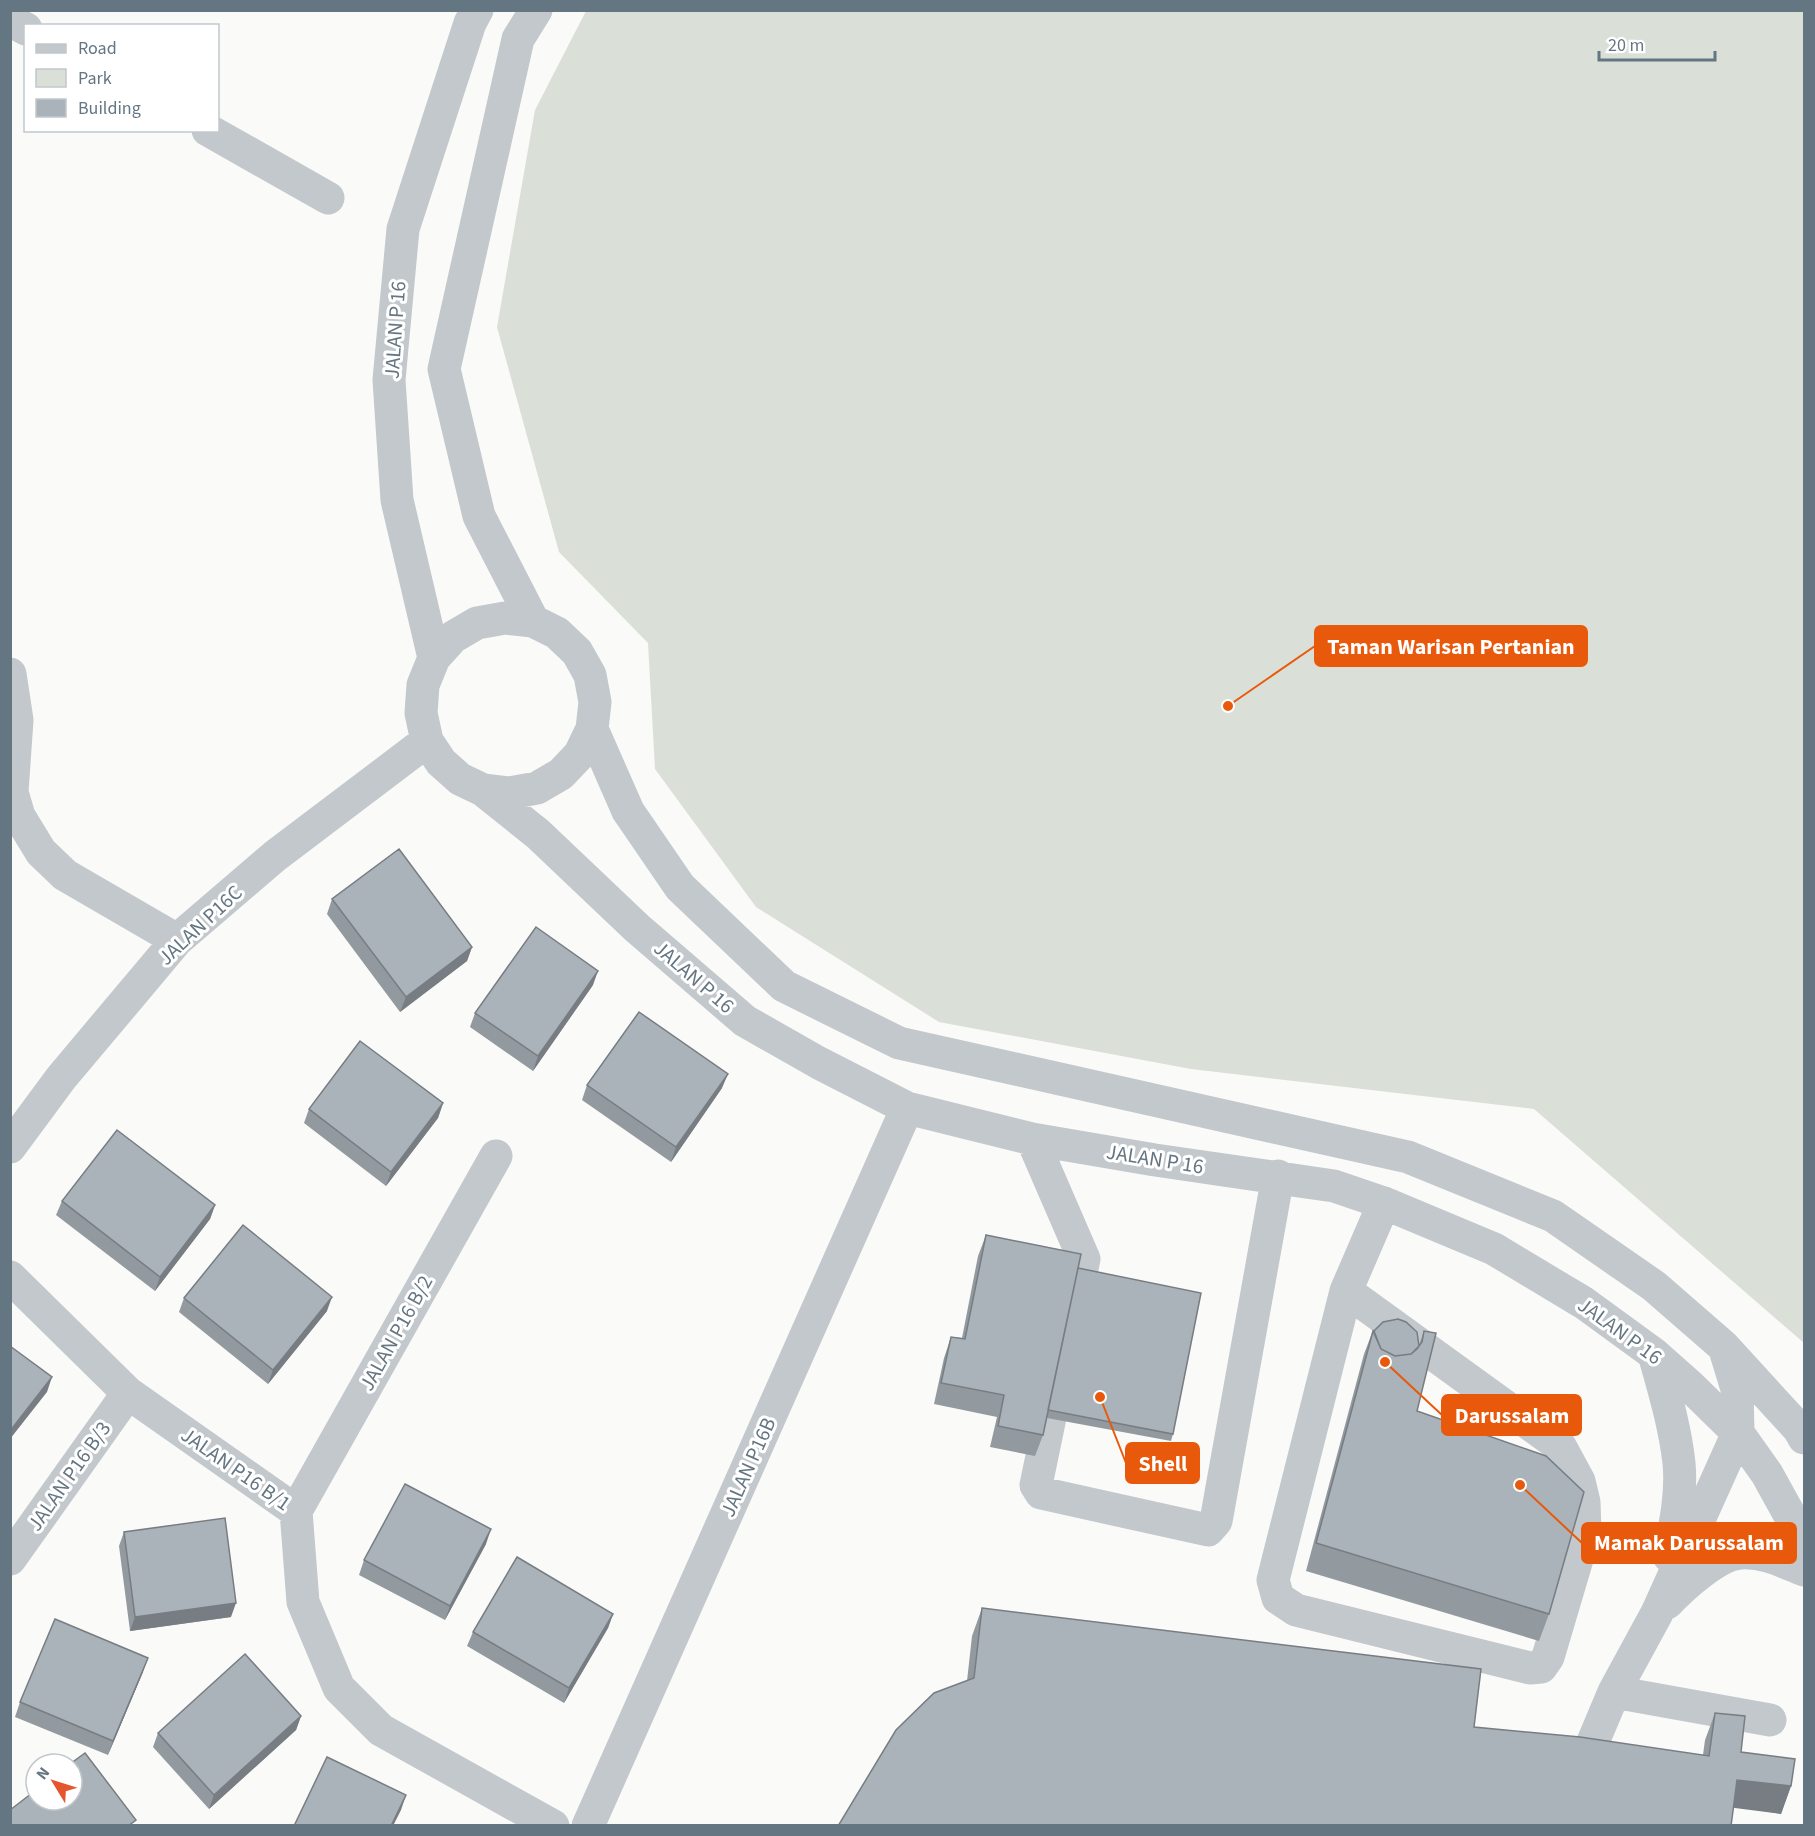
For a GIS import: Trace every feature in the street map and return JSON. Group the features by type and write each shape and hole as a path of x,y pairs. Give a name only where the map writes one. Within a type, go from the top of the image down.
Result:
{"street":[{"name":"JALAN P 16","path":"434,658 397,500 389,380 403,229 470,23 477,10"},
{"path":"532,621 479,516 444,369 518,39 536,10"},
{"path":"10,20 24,28"},
{"path":"212,132 328,198"},
{"name":"JALAN P 16","path":"483,790 510,793 537,788 561,774 580,754 592,729 595,702 590,675 577,652 564,639 532,621 505,618 477,623 453,637 434,658 423,685 421,713 427,741 447,768 460,779 483,790 538,834 638,928 745,1022 819,1064 907,1108 1032,1139 1155,1160 1278,1176 1334,1186 1384,1203 1494,1250 1584,1303 1654,1354 1689,1385 1738,1433 1767,1474 1804,1541"},
{"path":"10,674 17,720 12,792 19,816 41,852 65,875 177,940"},
{"name":"JALAN P 16","path":"592,729 628,811 680,887 784,986 899,1043 1408,1157 1553,1216 1654,1286 1723,1346 1799,1429 1804,1438"},
{"name":"JALAN P16C","path":"10,1147 61,1078 177,940 275,856 427,741"},
{"name":"JALAN P16B","path":"588,1826 907,1108"},
{"path":"1032,1139 1084,1259 1036,1485 1041,1493 1208,1530 1216,1521 1278,1176"},
{"name":"JALAN P16 B/2","path":"296,1511 496,1156"},
{"path":"1346,1291 1560,1446 1570,1463 1579,1481 1584,1502 1585,1532 1548,1657 1540,1667 1530,1668 1296,1610 1278,1598 1273,1580 1346,1291 1384,1203"},
{"name":"JALAN P16 B/1","path":"10,1277 128,1393 296,1511 303,1602 339,1688 381,1730 553,1826"},
{"path":"1571,1799 1582,1764 1614,1692 1657,1613 1738,1433 1737,1389 1723,1346"},
{"path":"1654,1354 1669,1408 1679,1464 1676,1521 1657,1613"},
{"name":"JALAN P16 B/3","path":"10,1558 128,1393"},
{"path":"1657,1613 1691,1580 1710,1566 1739,1553 1766,1556 1804,1570"},
{"path":"1614,1692 1770,1719"}],"green space":[{"path":"586,11 1804,11 1804,1343 1534,1109 1191,1069 939,1022 756,907 655,769 648,643 559,552 497,327 535,110"}],"building":[{"path":"399,849 472,947 406,997 332,899"},
{"path":"536,927 598,971 538,1056 475,1013"},
{"path":"639,1012 728,1074 676,1147 587,1085"},
{"path":"360,1041 443,1103 391,1172 309,1109"},
{"path":"117,1130 215,1205 160,1277 62,1201"},
{"path":"243,1225 332,1297 273,1370 184,1298"},
{"path":"986,1235 1081,1254 1043,1435 998,1426 1004,1395 941,1383 951,1337 965,1339"},
{"path":"1078,1268 1201,1293 1173,1434 1048,1410"},
{"path":"1398,1319 1406,1322 1417,1332 1419,1346 1411,1354 1395,1356 1381,1349 1374,1331 1383,1322"},
{"path":"1373,1331 1381,1349 1395,1356 1411,1354 1417,1349 1422,1342 1424,1331 1436,1333 1417,1411 1546,1456 1584,1492 1549,1614 1316,1543"},
{"path":"10,1346 52,1377 10,1431"},
{"path":"405,1484 491,1529 450,1606 364,1560"},
{"path":"225,1518 236,1603 135,1617 124,1532"},
{"path":"517,1557 613,1614 569,1688 473,1632"},
{"path":"982,1608 1481,1669 1474,1727 1580,1737 1709,1756 1715,1713 1745,1716 1741,1752 1795,1759 1791,1786 1737,1780 1731,1826 838,1826 896,1730 934,1693 974,1678"},
{"path":"55,1619 148,1658 113,1741 20,1702"},
{"path":"245,1654 301,1716 214,1795 158,1733"},
{"path":"84,1754 136,1820 128,1826 10,1826 10,1810 24,1799 24,1812 84,1812"},
{"path":"327,1757 406,1795 391,1826 294,1826"}],"place":[{"name":"Taman Warisan Pertanian","path":"1228,706"},
{"name":"Darussalam","path":"1385,1362"},
{"name":"Shell","path":"1100,1397"},
{"name":"Mamak Darussalam","path":"1520,1485"}]}
